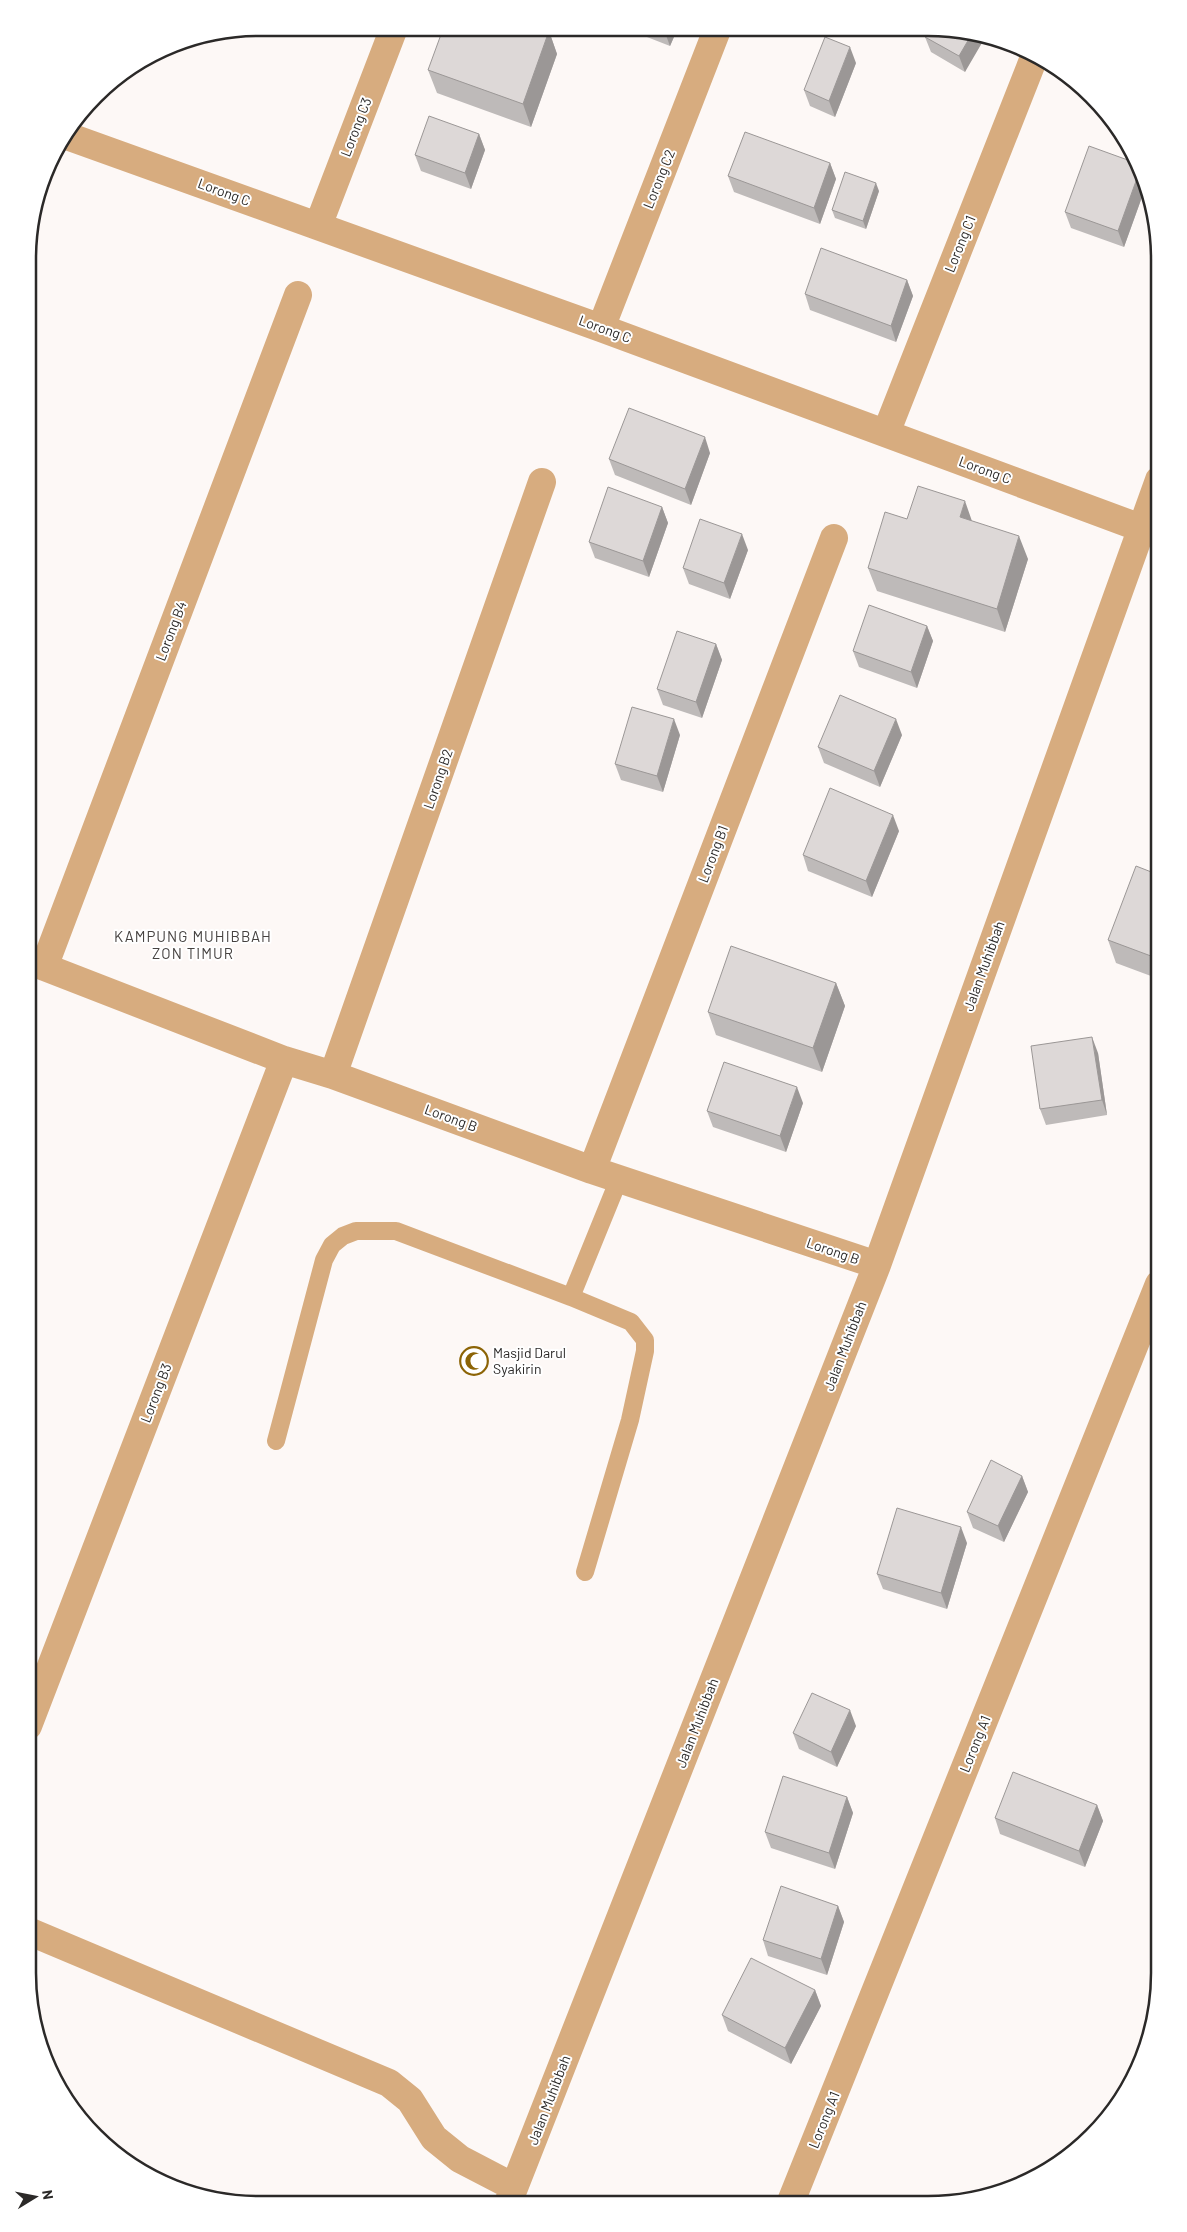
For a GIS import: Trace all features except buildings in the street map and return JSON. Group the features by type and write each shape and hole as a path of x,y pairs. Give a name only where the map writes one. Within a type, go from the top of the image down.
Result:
{"street":[{"name":"Lorong C3","path":"318,226 391,36"},
{"name":"Lorong C2","path":"601,328 715,36"},
{"name":"Lorong C1","path":"886,433 1032,62"},
{"name":"Lorong C","path":"72,138 601,328 1141,528"},
{"name":"Lorong B4","path":"36,964 298,295"},
{"name":"Lorong B2","path":"333,1075 542,482"},
{"name":"Jalan Muhibbah","path":"511,2195 877,1265 1151,501"},
{"name":"Lorong B1","path":"592,1170 834,538"},
{"name":"Lorong B","path":"36,964 284,1060 333,1075 592,1170 877,1265"},
{"name":"Lorong B3","path":"36,1705 284,1060"},
{"name":"Lorong A1","path":"793,2196 1151,1304"},
{"path":"36,1934 389,2083 410,2100 434,2138 511,2195"}],"lane":[{"path":"571,1297 619,1179"},
{"path":"276,1441 324,1260 332,1245 343,1236 356,1230 396,1231 571,1297 631,1322 640,1330 645,1340 645,1351 630,1420 585,1572"}],"place":[{"name":"Masjid Darul Syakirin","path":"474,1361"}],"district":[{"name":"KAMPUNG MUHIBBAH ZON TIMUR","path":"193,946"}]}
